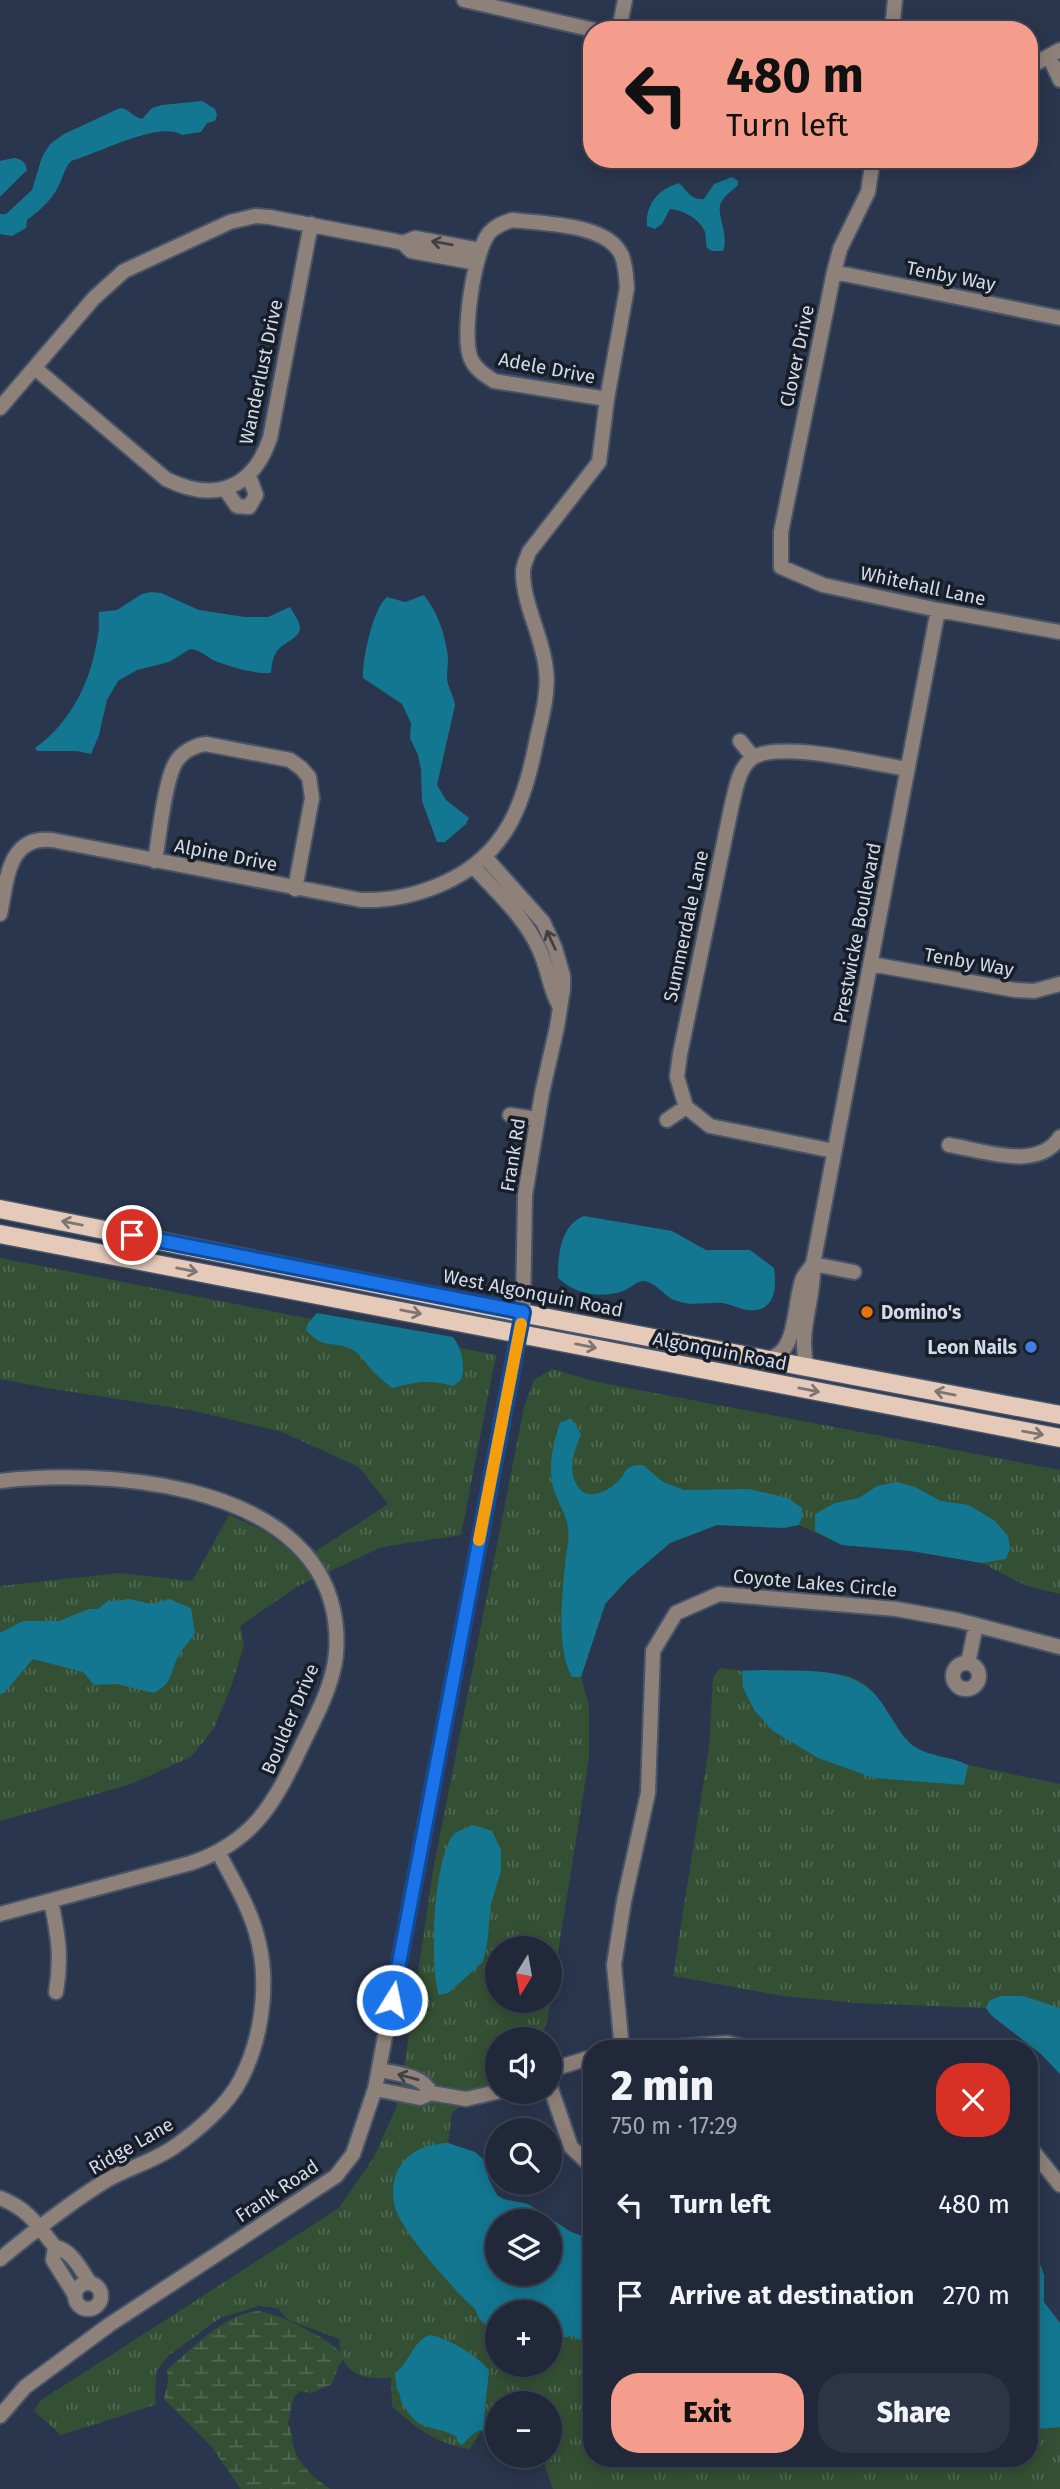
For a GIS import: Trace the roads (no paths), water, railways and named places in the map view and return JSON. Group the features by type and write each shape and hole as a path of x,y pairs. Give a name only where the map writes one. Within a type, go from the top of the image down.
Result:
{"main road":[{"name":"West Algonquin Road","path":"0,1209 1060,1415"},
{"name":"Algonquin Road","path":"0,1234 1060,1438"}],"street":[{"path":"464,0 583,27"},
{"path":"621,21 625,0"},
{"path":"893,21 895,0"},
{"path":"1038,62 1055,53 1060,80"},
{"name":"Clover Drive","path":"781,567 781,532 834,272 840,249 868,192 872,168"},
{"path":"0,408 94,298 124,271 230,222 255,216 311,224 403,243 411,251 479,257"},
{"name":"Adele Drive","path":"512,220 600,234 612,243 621,254 626,270 626,288 607,399 494,381 480,372 471,359 466,344 479,257 489,233 498,225 512,220"},
{"name":"Wanderlust Drive","path":"36,369 166,479 191,489 225,489 249,476 266,452 311,224"},
{"name":"Tenby Way","path":"834,272 1060,318"},
{"path":"479,862 508,827 529,781 543,703 547,674 543,644 525,591 523,569 529,552 599,463 607,399"},
{"path":"225,489 237,506 249,506 256,495 249,476"},
{"name":"Whitehall Lane","path":"781,567 823,585 938,610 1060,632"},
{"name":"Prestwicke Boulevard","path":"807,1367 802,1343 814,1279 813,1264 938,610"},
{"path":"740,741 753,757 791,750 907,769"},
{"path":"155,861 171,771 181,755 206,744 290,760 306,773 313,791 295,889"},
{"name":"Summerdale Lane","path":"685,1107 677,1077 680,1054 732,804 740,774 753,757"},
{"name":"Alpine Drive","path":"0,914 11,863 19,850 34,841 52,840 351,899 385,900 424,892 458,877 479,862"},
{"name":"Frank Rd","path":"479,862 543,922 555,948 563,989 525,1195 523,1312"},
{"name":"Tenby Way","path":"872,964 1015,990 1034,991 1060,984"},
{"path":"667,1120 685,1107 710,1126 834,1151"},
{"path":"510,1115 537,1119"},
{"path":"949,1145 1031,1157 1052,1147 1060,1137"},
{"path":"813,1264 854,1272"},
{"name":"Prestwicke Boulevard","path":"765,1359 776,1358 784,1351 789,1341 804,1277 813,1264"},
{"name":"Frank Road","path":"0,2416 24,2387 109,2325 336,2176 354,2154 379,2070 523,1312"},
{"name":"Boulder Drive","path":"0,1481 92,1477 144,1483 186,1491 263,1519 291,1537 314,1564 326,1585 334,1613 336,1633 334,1670 278,1795 260,1819 218,1852 177,1868 0,1914"},
{"name":"Coyote Lakes Circle","path":"621,2040 614,1965 624,1901 648,1793 653,1651 676,1613 719,1594 896,1609 976,1625 1060,1647"},
{"path":"968,1663 976,1625"},
{"name":"Ridge Lane","path":"0,2259 108,2179 172,2149 209,2120 240,2081 258,2032 263,1989 260,1945 247,1907 218,1852"},
{"path":"51,1900 58,1930 61,1966 56,1992"},
{"path":"562,2066 583,2060"},
{"path":"379,2070 420,2080 427,2085 429,2095"},
{"path":"375,2089 410,2098 429,2095 466,2099 485,2095"},
{"path":"556,2104 571,2147 583,2158"},
{"path":"1038,2157 1060,2185"},
{"path":"0,2198 16,2204 29,2214 55,2247 53,2260 80,2307 95,2307 100,2302 101,2293 63,2248 55,2247"},
{"path":"75,2295 80,2286 90,2283"},
{"path":"95,2307 109,2325"}],"water":[{"path":"202,101 215,109 217,115 215,121 207,123 201,132 182,135 158,132 143,135 71,161 55,192 27,220 26,228 12,236 0,234 0,214 6,214 32,190 42,157 50,144 64,134 120,108 142,119 152,108 162,105"},
{"path":"14,158 23,161 27,170 0,197 0,161"},
{"path":"732,177 738,181 738,185 720,206 725,237 723,251 707,248 701,226 690,215 680,211 670,209 662,224 655,229 647,226 651,204 665,189 679,183 692,196 704,199 714,184"},
{"path":"161,593 199,610 245,617 268,617 290,607 299,623 299,632 277,651 271,673 236,668 190,649 169,662 137,670 118,681 107,700 99,735 91,754 77,751 37,751 35,748 60,726 70,712 85,683 95,651 99,612 117,610 142,594"},
{"path":"424,595 443,632 448,657 447,679 455,705 437,785 446,800 469,818 466,824 445,842 437,842 422,801 418,755 410,738 411,723 402,704 363,678 369,635 382,603 387,597 405,602"},
{"path":"584,1216 672,1231 706,1250 750,1250 774,1268 772,1298 764,1308 748,1310 722,1303 680,1302 646,1281 606,1295 588,1294 572,1288 558,1278 560,1251 570,1226"},
{"path":"317,1313 453,1337 462,1358 461,1380 453,1386 422,1382 392,1388 354,1351 344,1346 318,1341 306,1330 308,1323"},
{"path":"571,1418 581,1434 573,1460 574,1480 583,1492 588,1494 606,1490 622,1477 626,1470 643,1465 663,1482 684,1490 749,1489 788,1498 802,1508 799,1525 784,1528 717,1525 670,1543 628,1579 605,1604 581,1677 572,1677 564,1652 562,1607 568,1532 553,1487 551,1471 553,1447 560,1423"},
{"path":"897,1482 915,1487 941,1501 969,1505 995,1521 1008,1536 1010,1549 1006,1559 982,1563 911,1551 842,1545 815,1531 815,1514 835,1503 859,1498 877,1486"},
{"path":"129,1599 152,1604 169,1599 191,1608 195,1633 178,1657 169,1679 160,1689 154,1693 117,1684 94,1685 83,1672 33,1659 4,1693 0,1694 0,1633 23,1621 59,1621 89,1609 98,1609 106,1602"},
{"path":"742,1671 830,1673 858,1682 871,1690 881,1702 908,1742 925,1752 968,1765 964,1785 874,1778 818,1758 773,1731 755,1711 743,1688"},
{"path":"474,1825 492,1831 501,1850 501,1871 491,1904 483,1962 448,1993 439,1995 434,1961 437,1888 447,1847 454,1834"},
{"path":"1000,1996 1023,1996 1060,2008 1060,2074 1038,2052 1038,2040 1023,2040 991,2015 986,2008 989,2001"},
{"path":"448,2143 475,2152 483,2159 485,2166 485,2195 497,2195 536,2209 485,2209 485,2286 562,2286 562,2226 583,2236 583,2341 571,2336 562,2338 562,2300 485,2300 485,2324 479,2319 475,2309 418,2245 395,2207 395,2177 400,2166 414,2153"},
{"path":"1038,2262 1044,2275 1044,2302 1060,2323 1060,2427 1038,2429"},
{"path":"431,2335 447,2340 485,2366 485,2377 488,2377 485,2391 485,2429 474,2433 462,2445 457,2441 457,2437 416,2421 402,2403 397,2390 395,2373 425,2337"}],"place":[{"name":"Domino's","path":"867,1312"},
{"name":"Leon Nails","path":"1031,1347"}]}
